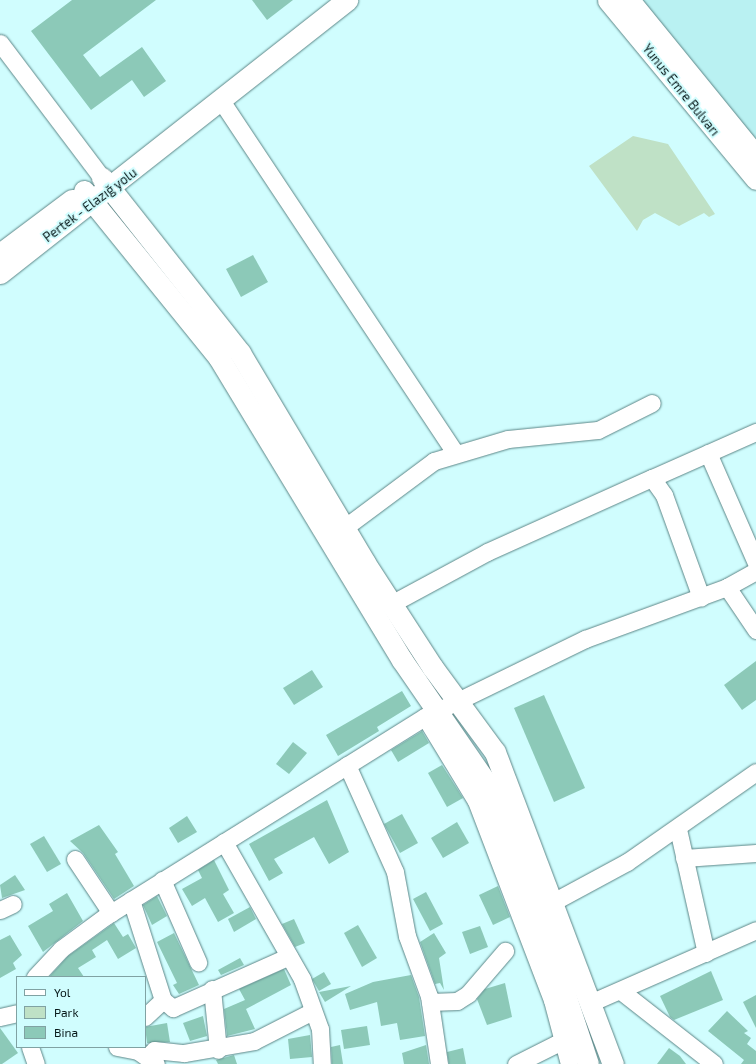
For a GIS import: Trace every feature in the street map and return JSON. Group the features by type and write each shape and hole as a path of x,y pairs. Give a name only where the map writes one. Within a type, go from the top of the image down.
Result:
{"main road":[{"name":"Pertek - Elazığ yolu","path":"0,273 89,197 107,183 163,148 175,132 348,0"},
{"name":"Yunus Emre Bulvarı","path":"608,0 756,180"},
{"name":"Yunus Emre Bulvarı","path":"629,0 756,156"},
{"path":"107,183 240,353 344,528 392,604 459,700 505,773 613,1064"},
{"name":"Pertek - Elazığ yolu","path":"0,254 89,197"},
{"path":"89,197 219,358 402,660 431,714 473,760 496,804 548,942 588,1064"}],"street":[{"path":"0,43 107,183"},
{"path":"220,98 456,454"},
{"path":"344,528 434,461 508,439 598,430 652,403"},
{"path":"392,604 487,552 756,432"},
{"path":"708,453 756,563"},
{"path":"652,478 664,495 701,597"},
{"path":"36,976 61,949 111,913 431,714 585,640 727,587 756,571"},
{"path":"727,587 756,630"},
{"path":"431,714 476,801 552,1000 569,1064"},
{"path":"347,765 395,872 407,936 430,1002 439,1064"},
{"path":"553,902 627,862 678,829 756,772"},
{"path":"678,829 706,952"},
{"path":"224,842 289,956 320,1029 322,1064"},
{"path":"684,858 756,852"},
{"path":"76,859 111,913"},
{"path":"162,880 198,962"},
{"path":"131,900 163,1000 173,1008 212,989 289,956"},
{"path":"590,1003 621,991 756,930"},
{"path":"430,1002 457,1001 468,994 505,951"},
{"path":"212,989 218,1050"},
{"path":"621,991 714,1064"},
{"path":"146,1016 163,1000"},
{"path":"123,1048 153,1062 154,1050 184,1053 218,1050 254,1041 313,1011"},
{"path":"0,1017 16,1013"},
{"path":"516,1064 562,1041"},
{"path":"30,1048 36,1064"}],"shaded area":[{"path":"642,0 756,0 756,143"}],"green space":[{"path":"633,136 668,144 715,214 709,217 704,213 679,226 655,213 643,220 637,231 589,166"}],"building":[{"path":"72,0 156,0 83,55 100,77 142,47 166,81 144,97 132,80 91,110 31,31"},
{"path":"252,0 293,0 267,20"},
{"path":"253,255 268,282 241,297 226,269"},
{"path":"756,661 756,700 742,710 724,685"},
{"path":"312,670 323,687 294,705 283,688"},
{"path":"402,691 411,706 377,727 379,731 338,756 326,735"},
{"path":"544,695 585,788 554,802 514,708"},
{"path":"422,731 429,743 398,762 391,750"},
{"path":"293,742 307,753 289,774 276,764"},
{"path":"442,765 463,798 447,807 428,773"},
{"path":"327,800 349,852 329,864 314,837 274,859 283,873 269,881 249,844"},
{"path":"402,814 418,843 400,853 384,824"},
{"path":"187,816 197,832 178,843 169,828"},
{"path":"457,822 469,843 443,858 431,838"},
{"path":"99,825 118,852 115,854 134,886 114,899 83,853 70,841"},
{"path":"44,836 61,864 47,872 30,844"},
{"path":"214,860 229,890 223,894 234,913 218,922 205,898 192,906 182,889 202,878 198,870"},
{"path":"15,875 25,890 2,898 0,885"},
{"path":"498,886 510,917 493,925 479,895"},
{"path":"426,892 443,924 430,931 413,899"},
{"path":"67,893 83,921 43,952 28,926 53,911 49,904"},
{"path":"157,896 167,916 152,925 143,905"},
{"path":"250,907 256,919 234,932 228,919"},
{"path":"294,919 305,943 295,947 282,924"},
{"path":"114,923 123,937 128,934 136,948 118,959 107,940 92,950 96,957 78,968 83,976 50,976 68,956"},
{"path":"358,925 377,958 362,967 344,933"},
{"path":"480,926 488,947 470,954 462,932"},
{"path":"174,933 199,985 179,994 173,985 177,983 157,942"},
{"path":"434,933 446,953 439,958 444,990 440,983 435,984 420,942"},
{"path":"10,935 22,955 13,963 16,969 0,978 0,940"},
{"path":"240,958 244,965 221,975 218,970"},
{"path":"284,969 291,985 246,1009 255,1029 227,1036 224,1009 245,1000 239,989"},
{"path":"711,971 723,1000 674,1020 670,1017 660,996"},
{"path":"324,972 331,984 319,991 312,979"},
{"path":"411,975 419,997 425,1036 400,1040 397,1023 381,1026 377,1002 350,1010 345,994 373,982"},
{"path":"505,983 512,1017 487,1025 477,999 485,989"},
{"path":"351,986 325,1002 319,992"},
{"path":"756,995 756,1028 743,1002"},
{"path":"727,1011 748,1031 744,1033 751,1038 747,1044 756,1051 756,1064 741,1064 744,1060 708,1031"},
{"path":"203,1016 207,1036 190,1041 183,1023"},
{"path":"167,1023 170,1042 147,1043 146,1027"},
{"path":"367,1026 370,1045 344,1049 341,1030"},
{"path":"0,1028 18,1053 2,1064 0,1064"},
{"path":"310,1035 312,1057 290,1059 288,1039"},
{"path":"340,1045 343,1064 332,1064 331,1047"},
{"path":"426,1045 429,1064 404,1064 402,1053"},
{"path":"463,1048 466,1064 449,1064 447,1052"},
{"path":"669,1048 680,1056 686,1064 657,1064"},
{"path":"234,1055 237,1064 218,1064 216,1060"}]}
